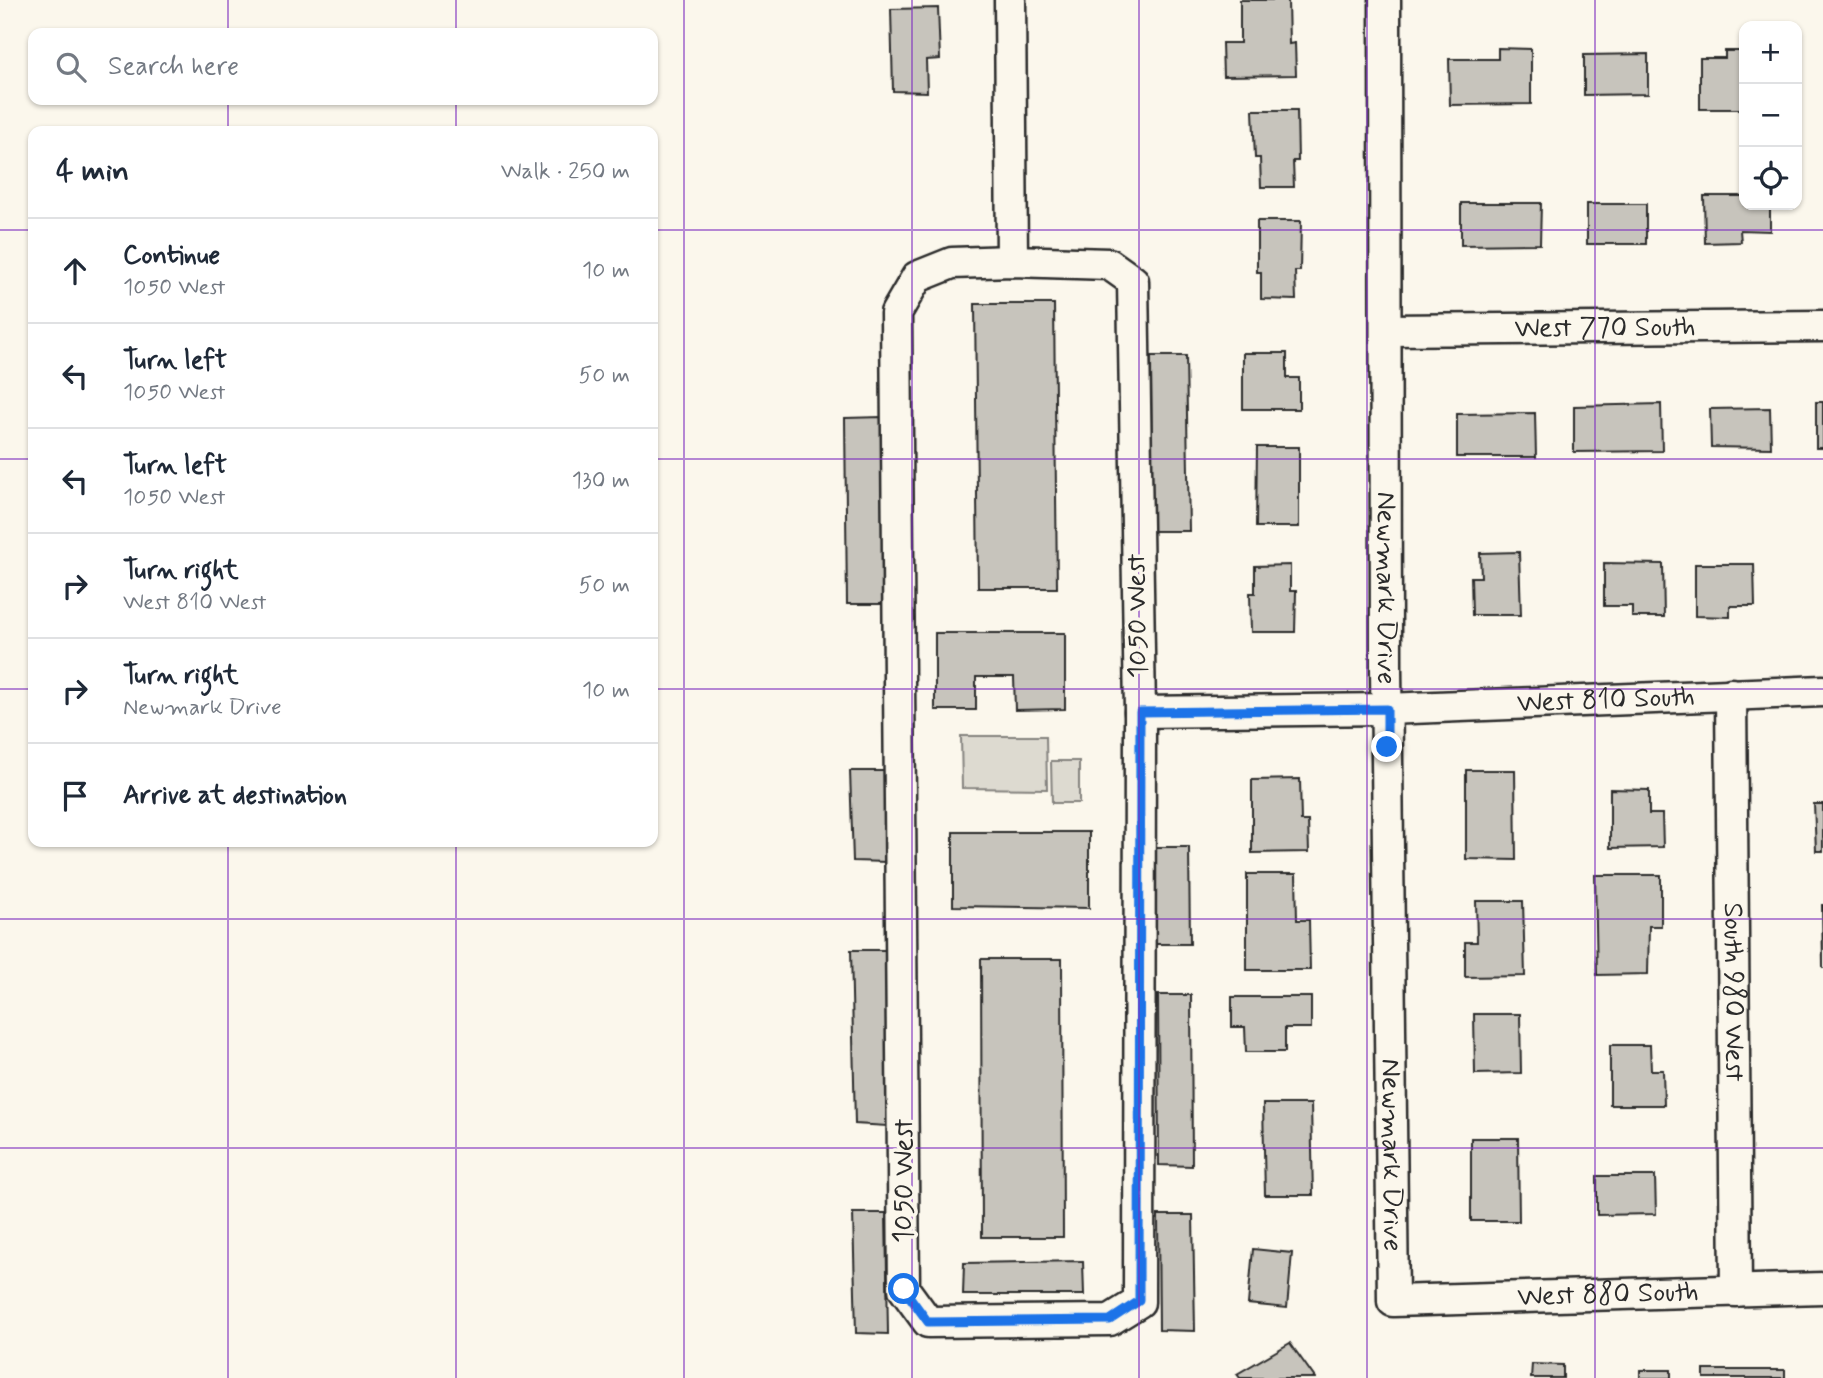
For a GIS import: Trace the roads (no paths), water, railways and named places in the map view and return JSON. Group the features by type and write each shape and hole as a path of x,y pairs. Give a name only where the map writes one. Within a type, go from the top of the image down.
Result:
{"street":[{"path":"1010,0 1012,261"},
{"name":"Newmark Drive","path":"1385,0 1387,709 1393,1301"},
{"name":"1050 West","path":"1012,261 1109,264 1133,281 1140,712 1139,1301 1110,1320 928,1322 904,1289 896,313 917,277 952,263 1012,261"},
{"name":"West 770 South","path":"1386,330 1823,326"},
{"name":"West 810 South","path":"1140,712 1387,709 1823,691"},
{"name":"South 980 West","path":"1731,694 1736,1291"},
{"name":"West 880 South","path":"1393,1301 1823,1289"}]}
